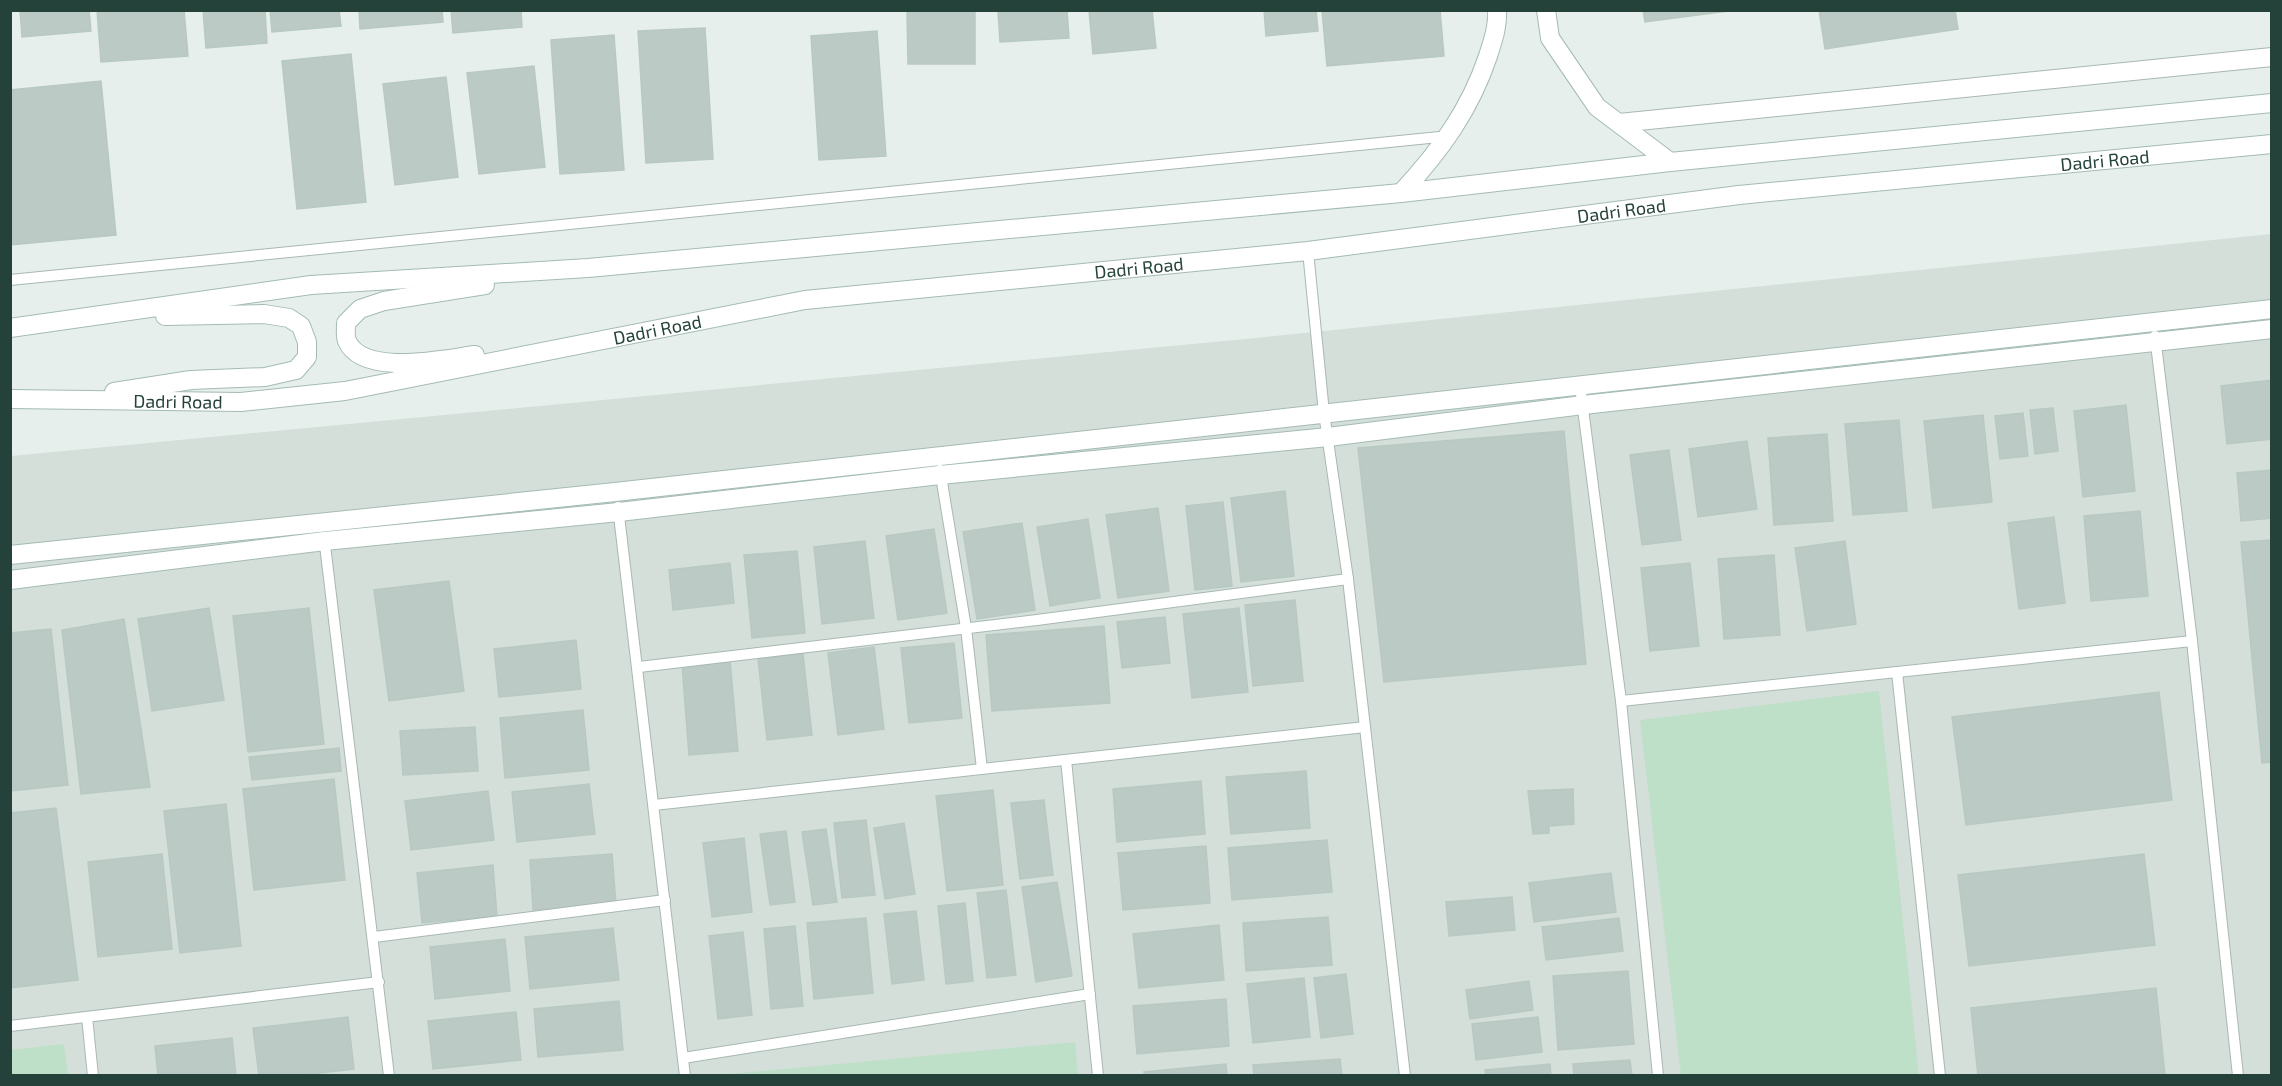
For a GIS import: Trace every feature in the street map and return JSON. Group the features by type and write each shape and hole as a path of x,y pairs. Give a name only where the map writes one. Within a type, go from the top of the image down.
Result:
{"street":[{"path":"1401,193 1449,136 1477,90 1498,25 1497,10"},
{"path":"1546,10 1550,38 1597,107 1670,162"},
{"path":"1619,123 2271,57"},
{"path":"10,328 311,285 588,268 1401,193 1670,162 2271,103"},
{"name":"Dadri Road","path":"10,399 241,402 345,391 805,300 1308,252 1739,195 2271,144"},
{"path":"531,356 480,355 401,364 380,362 356,354 346,340 346,323 360,309 384,301 588,268"},
{"path":"10,555 615,492 938,454 1580,386 2271,309"},
{"path":"66,399 191,380 265,377 296,370 307,357 307,342 302,326 289,318 264,314 85,318"},
{"path":"10,580 325,541 619,512 940,475 1328,437 1583,405 2271,329"}],"lane":[{"path":"10,279 1449,136"},
{"path":"1308,252 1324,413 1348,579 1405,1076"},
{"path":"2153,322 2192,640 2238,1076"},
{"path":"1580,386 1621,702 1658,1076"},
{"path":"938,454 966,628 982,769"},
{"path":"615,492 639,667 685,1076"},
{"path":"322,522 389,1076"},
{"path":"639,667 1348,579"},
{"path":"1621,702 2192,640"},
{"path":"1897,672 1940,1076"},
{"path":"654,805 1365,727"},
{"path":"1066,760 1098,1076"},
{"path":"374,937 665,900"},
{"path":"10,1026 379,982"},
{"path":"683,1058 1090,994"},
{"path":"87,1017 93,1076"}],"shaded area":[{"path":"2271,234 2271,1075 11,1076 11,456 1256,338"}],"green space":[{"path":"1879,691 1919,1075 1681,1075 1640,720"},
{"path":"1075,1042 1078,1075 719,1075"},
{"path":"64,1044 68,1075 11,1075 11,1050"}],"building":[{"path":"20,10 89,10 91,31 22,37"},
{"path":"97,10 184,10 188,56 101,62"},
{"path":"203,10 265,10 267,43 206,48"},
{"path":"270,10 339,10 341,26 272,32"},
{"path":"359,10 442,10 443,22 360,29"},
{"path":"451,10 521,10 522,27 453,33"},
{"path":"907,10 975,10 975,64 908,64"},
{"path":"998,10 1067,10 1069,38 1000,42"},
{"path":"1089,10 1152,10 1156,48 1093,54"},
{"path":"1264,10 1316,10 1318,31 1266,36"},
{"path":"1322,10 1440,10 1444,56 1327,66"},
{"path":"1643,10 1736,10 1645,22"},
{"path":"1819,10 1955,10 1958,29 1825,49"},
{"path":"705,28 713,159 646,163 638,31"},
{"path":"877,31 886,156 819,160 811,36"},
{"path":"614,35 624,170 560,174 551,40"},
{"path":"351,54 366,202 297,209 282,61"},
{"path":"534,66 545,167 479,174 467,73"},
{"path":"446,77 458,177 395,185 383,84"},
{"path":"101,81 116,235 10,245 10,90"},
{"path":"2272,380 2272,439 2227,444 2221,386"},
{"path":"2126,405 2135,491 2083,497 2074,411"},
{"path":"2053,408 2058,451 2035,454 2030,410"},
{"path":"2023,413 2028,456 2000,459 1995,416"},
{"path":"1983,415 1992,502 1933,508 1924,421"},
{"path":"1899,420 1907,511 1853,515 1845,424"},
{"path":"1564,431 1586,664 1384,682 1358,448"},
{"path":"1827,434 1833,521 1774,525 1768,438"},
{"path":"1747,441 1757,509 1698,517 1689,449"},
{"path":"1669,450 1681,540 1642,545 1630,455"},
{"path":"2272,470 2272,518 2241,521 2237,473"},
{"path":"1285,491 1294,576 1241,582 1231,498"},
{"path":"1223,502 1232,586 1195,590 1186,506"},
{"path":"1158,508 1169,591 1118,598 1106,515"},
{"path":"2140,511 2148,596 2091,601 2084,516"},
{"path":"2054,517 2065,603 2019,609 2008,523"},
{"path":"1088,519 1100,598 1050,606 1037,527"},
{"path":"1022,523 1035,610 977,619 963,532"},
{"path":"934,529 947,613 898,620 886,536"},
{"path":"2272,540 2272,762 2262,763 2241,542"},
{"path":"865,541 874,618 822,624 814,547"},
{"path":"1845,541 1856,624 1807,631 1795,548"},
{"path":"797,551 805,633 752,638 744,555"},
{"path":"1774,555 1780,635 1724,639 1718,559"},
{"path":"730,563 734,603 673,610 669,570"},
{"path":"1690,563 1699,646 1650,651 1641,568"},
{"path":"449,581 464,691 389,701 374,590"},
{"path":"1295,600 1303,681 1253,686 1245,605"},
{"path":"209,608 224,700 152,711 138,619"},
{"path":"309,608 324,744 248,752 233,616"},
{"path":"1239,608 1248,692 1192,698 1183,614"},
{"path":"1165,617 1170,663 1122,668 1117,622"},
{"path":"124,619 150,787 81,794 62,630"},
{"path":"1104,626 1110,703 992,711 986,635"},
{"path":"51,629 68,785 10,791 10,633"},
{"path":"576,640 581,689 499,697 494,649"},
{"path":"954,643 962,718 909,723 901,648"},
{"path":"874,647 884,729 838,735 828,653"},
{"path":"803,654 812,735 767,740 758,659"},
{"path":"730,660 738,751 689,755 682,664"},
{"path":"2159,692 2172,800 1966,825 1952,717"},
{"path":"583,710 589,770 505,778 500,718"},
{"path":"475,727 478,771 403,775 400,731"},
{"path":"339,748 341,771 252,780 249,757"},
{"path":"1306,771 1310,828 1231,834 1226,777"},
{"path":"334,779 345,880 254,890 243,789"},
{"path":"1201,781 1205,834 1117,842 1113,789"},
{"path":"589,784 595,834 517,842 512,792"},
{"path":"1573,789 1574,824 1549,826 1549,833 1533,834 1528,791"},
{"path":"993,790 1003,885 947,891 936,796"},
{"path":"488,791 494,840 411,850 405,801"},
{"path":"1044,800 1053,875 1020,879 1011,803"},
{"path":"226,804 241,946 180,953 164,811"},
{"path":"56,808 78,980 10,988 10,813"},
{"path":"866,820 875,895 842,898 834,823"},
{"path":"904,823 915,894 885,899 874,828"},
{"path":"826,829 837,902 813,905 802,832"},
{"path":"786,831 795,902 770,905 760,834"},
{"path":"744,838 752,912 712,917 703,843"},
{"path":"1327,840 1332,892 1232,900 1228,848"},
{"path":"1206,846 1210,903 1123,910 1118,853"},
{"path":"162,854 172,949 98,957 88,862"},
{"path":"612,854 616,904 533,910 530,860"},
{"path":"2144,854 2155,945 1969,966 1958,875"},
{"path":"493,865 497,916 422,923 417,873"},
{"path":"1611,873 1616,912 1534,922 1529,883"},
{"path":"1057,882 1072,976 1036,982 1022,887"},
{"path":"1006,890 1016,975 987,978 977,893"},
{"path":"1512,897 1515,930 1449,936 1446,902"},
{"path":"965,903 973,981 946,984 938,906"},
{"path":"916,911 924,980 892,984 884,914"},
{"path":"1328,917 1332,965 1246,971 1243,923"},
{"path":"866,918 873,993 814,999 807,923"},
{"path":"1619,918 1623,951 1546,960 1542,927"},
{"path":"1219,925 1224,980 1139,988 1133,934"},
{"path":"795,926 803,1006 771,1009 764,929"},
{"path":"613,928 619,980 530,989 525,937"},
{"path":"743,932 752,1015 718,1019 709,936"},
{"path":"505,939 510,991 435,999 430,947"},
{"path":"1628,971 1634,1044 1558,1050 1553,976"},
{"path":"1346,974 1353,1034 1321,1038 1314,978"},
{"path":"1304,978 1310,1037 1253,1043 1247,984"},
{"path":"1529,981 1533,1010 1470,1019 1466,990"},
{"path":"2156,988 2165,1076 1978,1076 1971,1008"},
{"path":"1226,999 1229,1046 1137,1054 1133,1006"},
{"path":"619,1001 623,1050 538,1057 534,1009"},
{"path":"516,1012 521,1060 433,1069 428,1021"},
{"path":"348,1017 354,1069 293,1076 259,1076 253,1028"},
{"path":"1538,1017 1542,1052 1476,1060 1472,1024"},
{"path":"232,1038 236,1076 158,1076 155,1046"},
{"path":"1340,1059 1342,1076 1254,1076 1253,1065"},
{"path":"1630,1060 1632,1076 1574,1076 1573,1064"},
{"path":"1226,1064 1227,1076 1145,1076 1144,1072"},
{"path":"1550,1064 1551,1076 1486,1076 1485,1070"}]}
